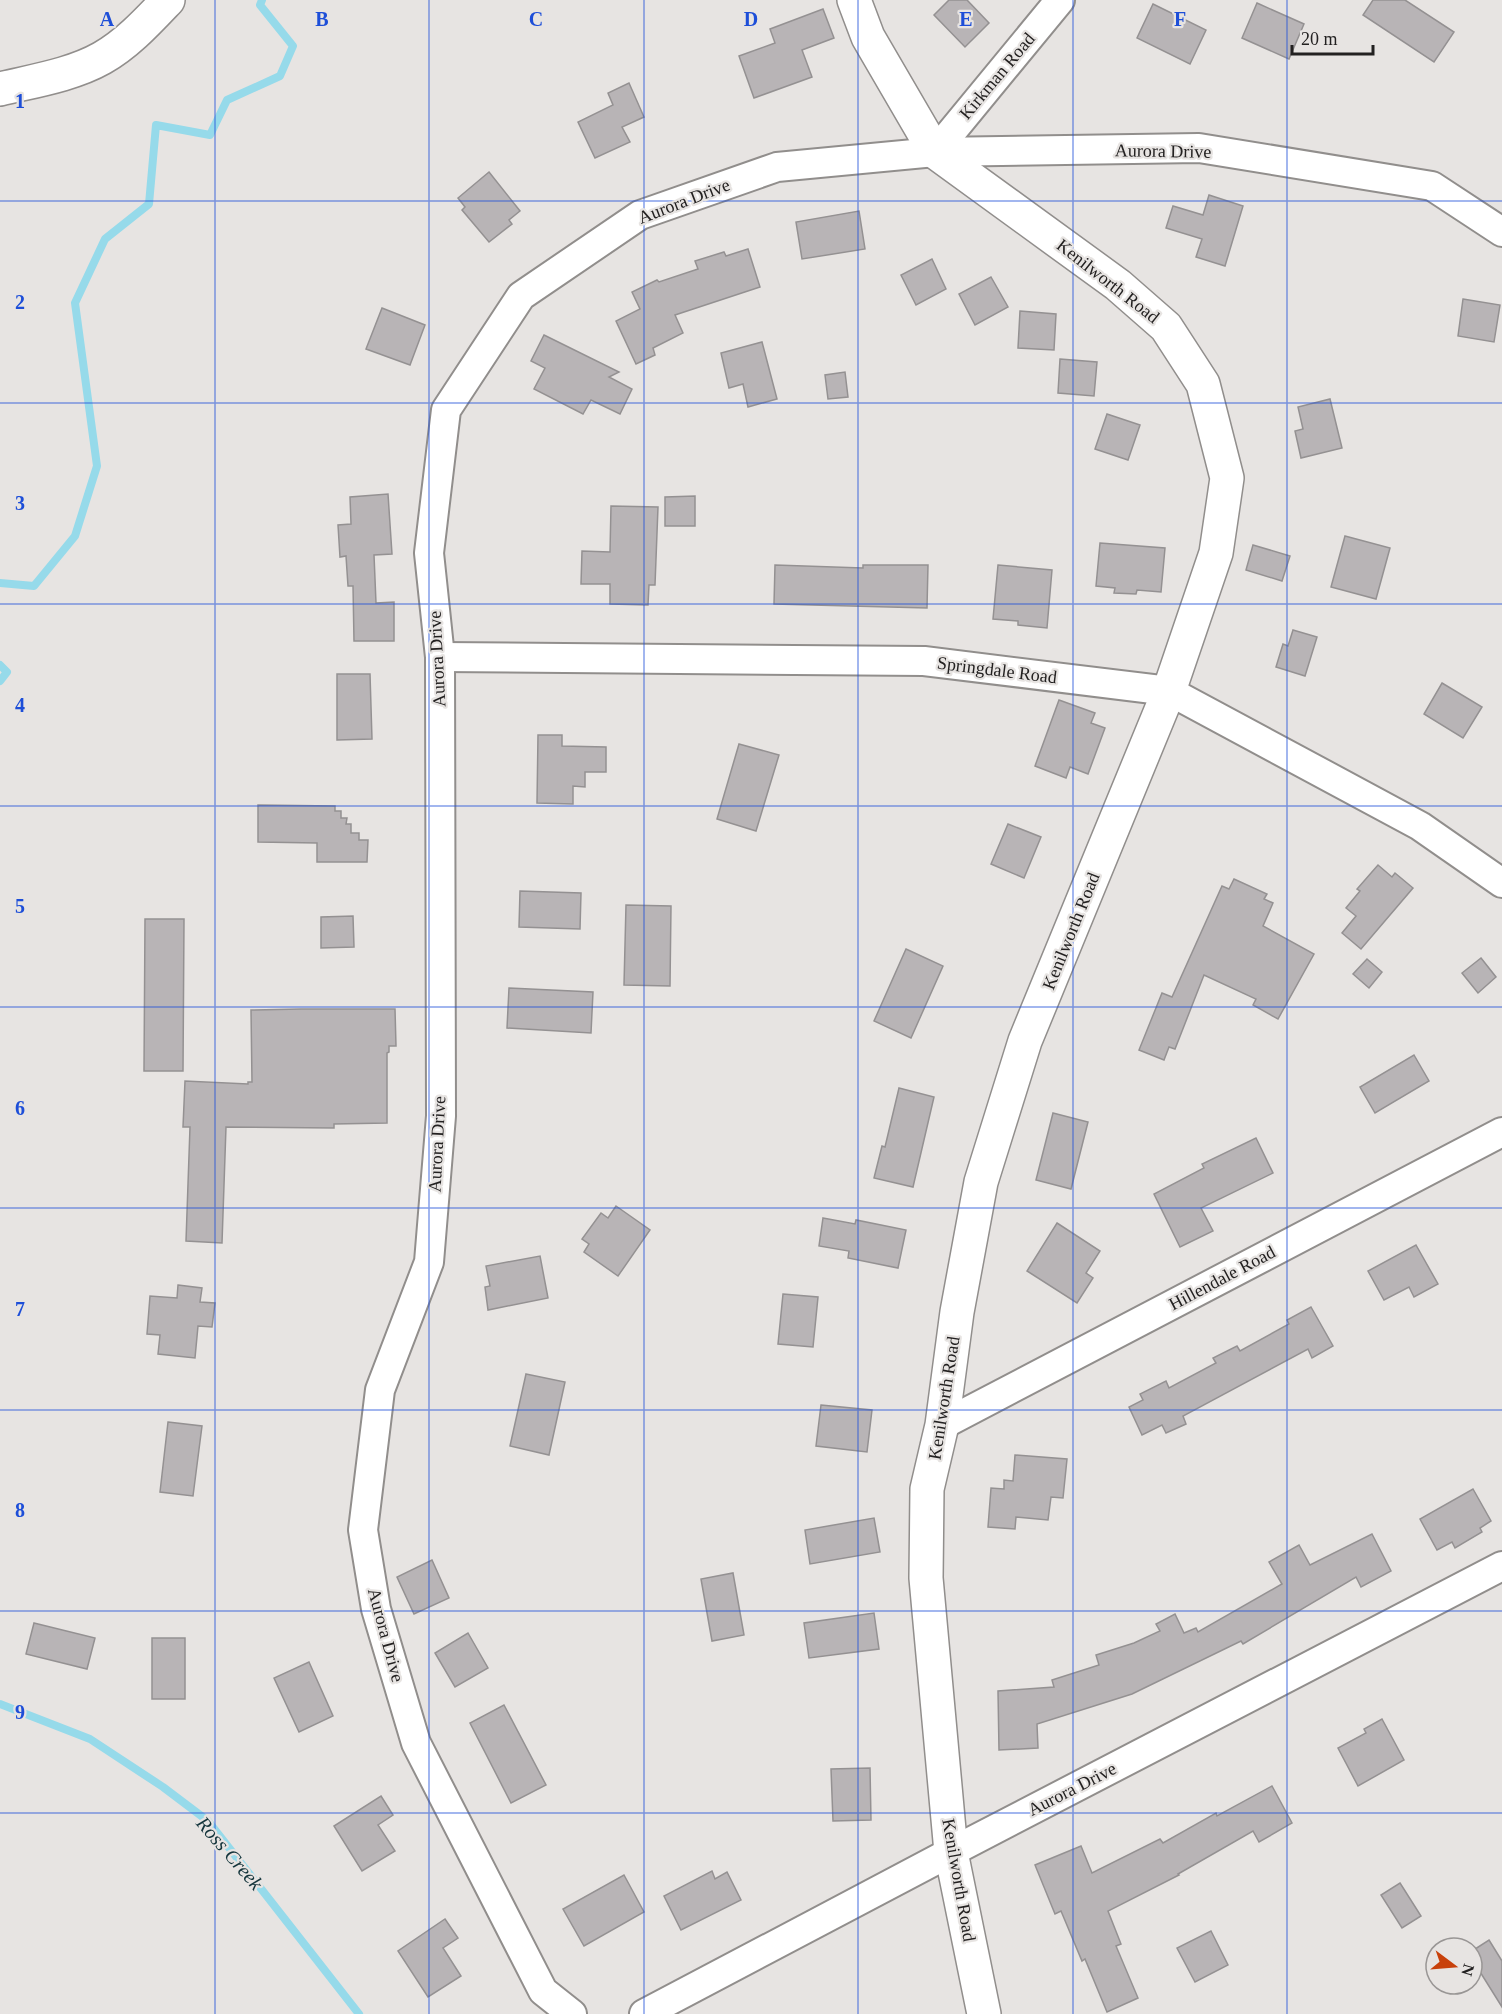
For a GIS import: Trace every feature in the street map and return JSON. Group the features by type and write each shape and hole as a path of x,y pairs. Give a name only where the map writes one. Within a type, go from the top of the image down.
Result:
{"street":[{"path":"0,89 86,66 102,58 126,40 168,0"},
{"name":"Kenilworth Road","path":"855,0 868,37 935,152 1118,285 1166,327 1203,384 1227,478 1216,553 1169,691 1025,1041 981,1182 957,1312 942,1425 927,1489 926,1578 951,1852 984,2014"},
{"name":"Kirkman Road","path":"935,152 1060,0"},
{"name":"Aurora Drive","path":"572,2014 543,1991 416,1743 376,1609 363,1530 380,1390 429,1262 441,1116 440,657 429,553 446,410 522,296 640,215 777,167 935,152 1199,148 1432,186 1502,232"},
{"name":"Springdale Road","path":"440,657 924,661 1169,691 1420,826 1502,883"},
{"name":"Hillendale Road","path":"942,1425 1502,1132"},
{"name":"Aurora Drive","path":"644,2014 1502,1566"}],"building":[{"path":"949,0 967,0 989,23 965,47 934,15"},
{"path":"1373,0 1405,0 1454,32 1434,62 1363,15"},
{"path":"1257,3 1304,24 1289,59 1242,38"},
{"path":"1153,4 1206,30 1190,64 1137,38"},
{"path":"823,9 834,38 802,50 812,77 754,98 739,56 775,43 770,29"},
{"path":"629,83 644,117 622,127 630,142 595,158 578,122 613,105 608,93"},
{"path":"489,172 520,211 509,220 512,224 489,242 462,210 465,207 458,198"},
{"path":"1209,195 1243,206 1225,266 1196,257 1202,239 1166,228 1173,206 1203,215"},
{"path":"859,211 865,249 802,259 796,222"},
{"path":"748,249 760,287 675,315 683,333 653,348 655,355 636,364 616,321 640,309 632,292 657,280 659,282 698,269 695,261 724,252 726,256"},
{"path":"932,259 946,289 916,305 901,275"},
{"path":"991,277 1008,307 975,325 959,294"},
{"path":"1463,299 1500,305 1494,342 1458,336"},
{"path":"382,308 425,325 410,365 366,349"},
{"path":"1020,311 1056,314 1054,350 1018,348"},
{"path":"544,335 619,372 609,377 632,389 620,414 591,400 583,414 534,389 545,368 531,361"},
{"path":"762,342 777,399 748,407 743,384 729,388 721,353"},
{"path":"1060,359 1097,362 1094,396 1058,393"},
{"path":"845,372 848,397 828,399 825,375"},
{"path":"1330,399 1342,448 1301,458 1295,431 1303,429 1298,407"},
{"path":"1107,414 1140,425 1128,460 1095,449"},
{"path":"388,494 392,554 374,555 376,603 394,602 394,641 354,641 353,586 348,586 346,556 340,557 338,525 351,524 350,497"},
{"path":"695,496 695,526 665,526 665,497"},
{"path":"611,506 658,507 655,585 649,585 648,605 610,604 610,584 581,584 582,551 610,552"},
{"path":"1345,536 1390,548 1376,599 1331,587"},
{"path":"1100,543 1165,548 1161,592 1137,590 1136,594 1114,593 1115,588 1096,586"},
{"path":"1253,545 1290,556 1282,581 1246,570"},
{"path":"775,565 863,568 863,565 928,565 927,608 774,604"},
{"path":"998,565 1052,570 1047,628 1018,625 1018,621 993,619"},
{"path":"1293,630 1317,637 1305,676 1276,667 1283,644 1288,646"},
{"path":"337,674 370,674 372,739 337,740"},
{"path":"1442,683 1482,707 1463,738 1424,714"},
{"path":"1059,700 1095,713 1091,723 1105,728 1088,774 1070,767 1066,778 1035,766"},
{"path":"538,735 562,735 562,746 606,747 606,772 585,772 585,787 573,786 573,804 537,803"},
{"path":"739,744 779,755 756,831 717,819"},
{"path":"258,805 335,806 335,811 341,811 341,818 347,818 346,824 351,824 351,833 359,833 359,840 368,840 367,862 317,862 317,843 258,842"},
{"path":"1008,824 1041,837 1024,878 991,864"},
{"path":"1378,865 1392,877 1395,873 1413,888 1361,949 1342,933 1356,916 1346,908 1360,891 1357,889"},
{"path":"1234,879 1267,894 1264,899 1273,903 1263,926 1314,954 1278,1019 1253,1005 1256,999 1204,975 1175,1049 1169,1047 1164,1060 1139,1050 1162,993 1172,997 1222,886 1229,889"},
{"path":"520,891 581,893 580,929 519,927"},
{"path":"626,905 671,906 670,986 624,985"},
{"path":"353,916 354,947 321,948 321,917"},
{"path":"145,919 184,919 183,1071 144,1071"},
{"path":"906,949 943,966 911,1038 874,1021"},
{"path":"1481,958 1496,977 1478,993 1462,973"},
{"path":"1367,959 1382,972 1369,988 1353,974"},
{"path":"509,988 593,992 591,1033 507,1028"},
{"path":"395,1009 396,1046 389,1046 387,1053 387,1123 334,1124 334,1128 226,1127 222,1243 186,1241 190,1127 183,1127 185,1081 248,1084 252,1082 251,1010"},
{"path":"1414,1055 1429,1081 1375,1113 1360,1087"},
{"path":"899,1088 934,1097 913,1187 874,1178 882,1146 885,1147"},
{"path":"1053,1113 1088,1122 1071,1189 1036,1180"},
{"path":"1256,1138 1273,1173 1201,1208 1213,1231 1180,1247 1154,1194 1204,1168 1202,1164"},
{"path":"616,1206 650,1230 618,1276 584,1252 589,1244 582,1239 601,1213 608,1218"},
{"path":"823,1218 855,1224 856,1220 906,1230 898,1268 848,1258 849,1251 819,1246"},
{"path":"1057,1223 1100,1251 1086,1273 1093,1278 1077,1303 1027,1271"},
{"path":"1416,1245 1438,1284 1414,1297 1409,1287 1384,1300 1368,1271"},
{"path":"540,1256 548,1298 488,1310 485,1287 490,1286 486,1266"},
{"path":"178,1285 202,1288 200,1302 215,1303 212,1327 198,1326 195,1358 158,1354 160,1335 147,1334 150,1296 177,1298"},
{"path":"783,1294 818,1297 813,1347 778,1344"},
{"path":"1311,1307 1333,1346 1312,1358 1308,1349 1183,1416 1186,1424 1166,1433 1162,1425 1142,1435 1129,1407 1143,1400 1140,1394 1166,1381 1169,1388 1216,1363 1213,1358 1237,1346 1240,1351 1289,1324 1287,1320"},
{"path":"526,1374 565,1382 549,1455 510,1446"},
{"path":"821,1405 872,1410 867,1452 816,1446"},
{"path":"168,1422 202,1426 193,1496 160,1492"},
{"path":"1015,1455 1067,1459 1063,1498 1051,1497 1048,1520 1016,1517 1015,1529 988,1527 991,1488 1004,1489 1004,1480 1013,1481"},
{"path":"1473,1489 1491,1521 1480,1528 1482,1532 1455,1548 1452,1542 1437,1550 1420,1519"},
{"path":"874,1518 880,1552 810,1564 805,1530"},
{"path":"1372,1534 1391,1571 1361,1587 1356,1577 1243,1644 1241,1641 1132,1694 1037,1724 1038,1748 999,1750 998,1691 1054,1687 1052,1680 1099,1665 1096,1655 1134,1643 1160,1631 1156,1624 1175,1614 1184,1633 1196,1628 1198,1632 1282,1584 1269,1562 1299,1545 1310,1565"},
{"path":"432,1560 449,1598 414,1614 397,1577"},
{"path":"733,1573 744,1635 712,1641 701,1579"},
{"path":"874,1613 879,1649 809,1658 804,1623"},
{"path":"34,1623 95,1638 87,1669 26,1654"},
{"path":"468,1633 488,1668 455,1687 435,1653"},
{"path":"152,1638 185,1638 185,1699 152,1699"},
{"path":"309,1662 333,1716 299,1732 274,1678"},
{"path":"504,1705 546,1785 511,1803 470,1723"},
{"path":"1382,1719 1404,1760 1358,1786 1338,1748 1366,1733 1364,1729"},
{"path":"870,1768 871,1820 833,1821 831,1769"},
{"path":"1272,1786 1292,1823 1259,1842 1253,1831 1179,1875 1108,1911 1121,1944 1116,1946 1138,1998 1107,2012 1085,1959 1082,1961 1061,1911 1055,1914 1035,1865 1081,1846 1092,1873 1160,1839 1163,1843 1216,1813 1217,1816"},
{"path":"381,1796 393,1815 378,1825 395,1851 362,1871 334,1826"},
{"path":"712,1871 715,1879 727,1872 741,1900 681,1930 664,1896"},
{"path":"624,1875 644,1912 584,1946 563,1909"},
{"path":"1400,1883 1421,1916 1402,1928 1381,1895"},
{"path":"445,1919 458,1938 443,1948 461,1976 428,1997 398,1951"},
{"path":"1211,1931 1228,1965 1195,1982 1177,1948"},
{"path":"1489,1940 1502,1961 1502,2007 1484,1978 1484,1943"}],"waterway":[{"path":"0,583 34,586 75,536 97,466 75,303 105,239 149,204 156,125 210,135 227,100 280,76 293,46 260,5 262,0"},
{"path":"0,665 7,672 0,681"},
{"name":"Ross Creek","path":"0,1704 90,1739 163,1787 208,1821 359,2014"}]}
